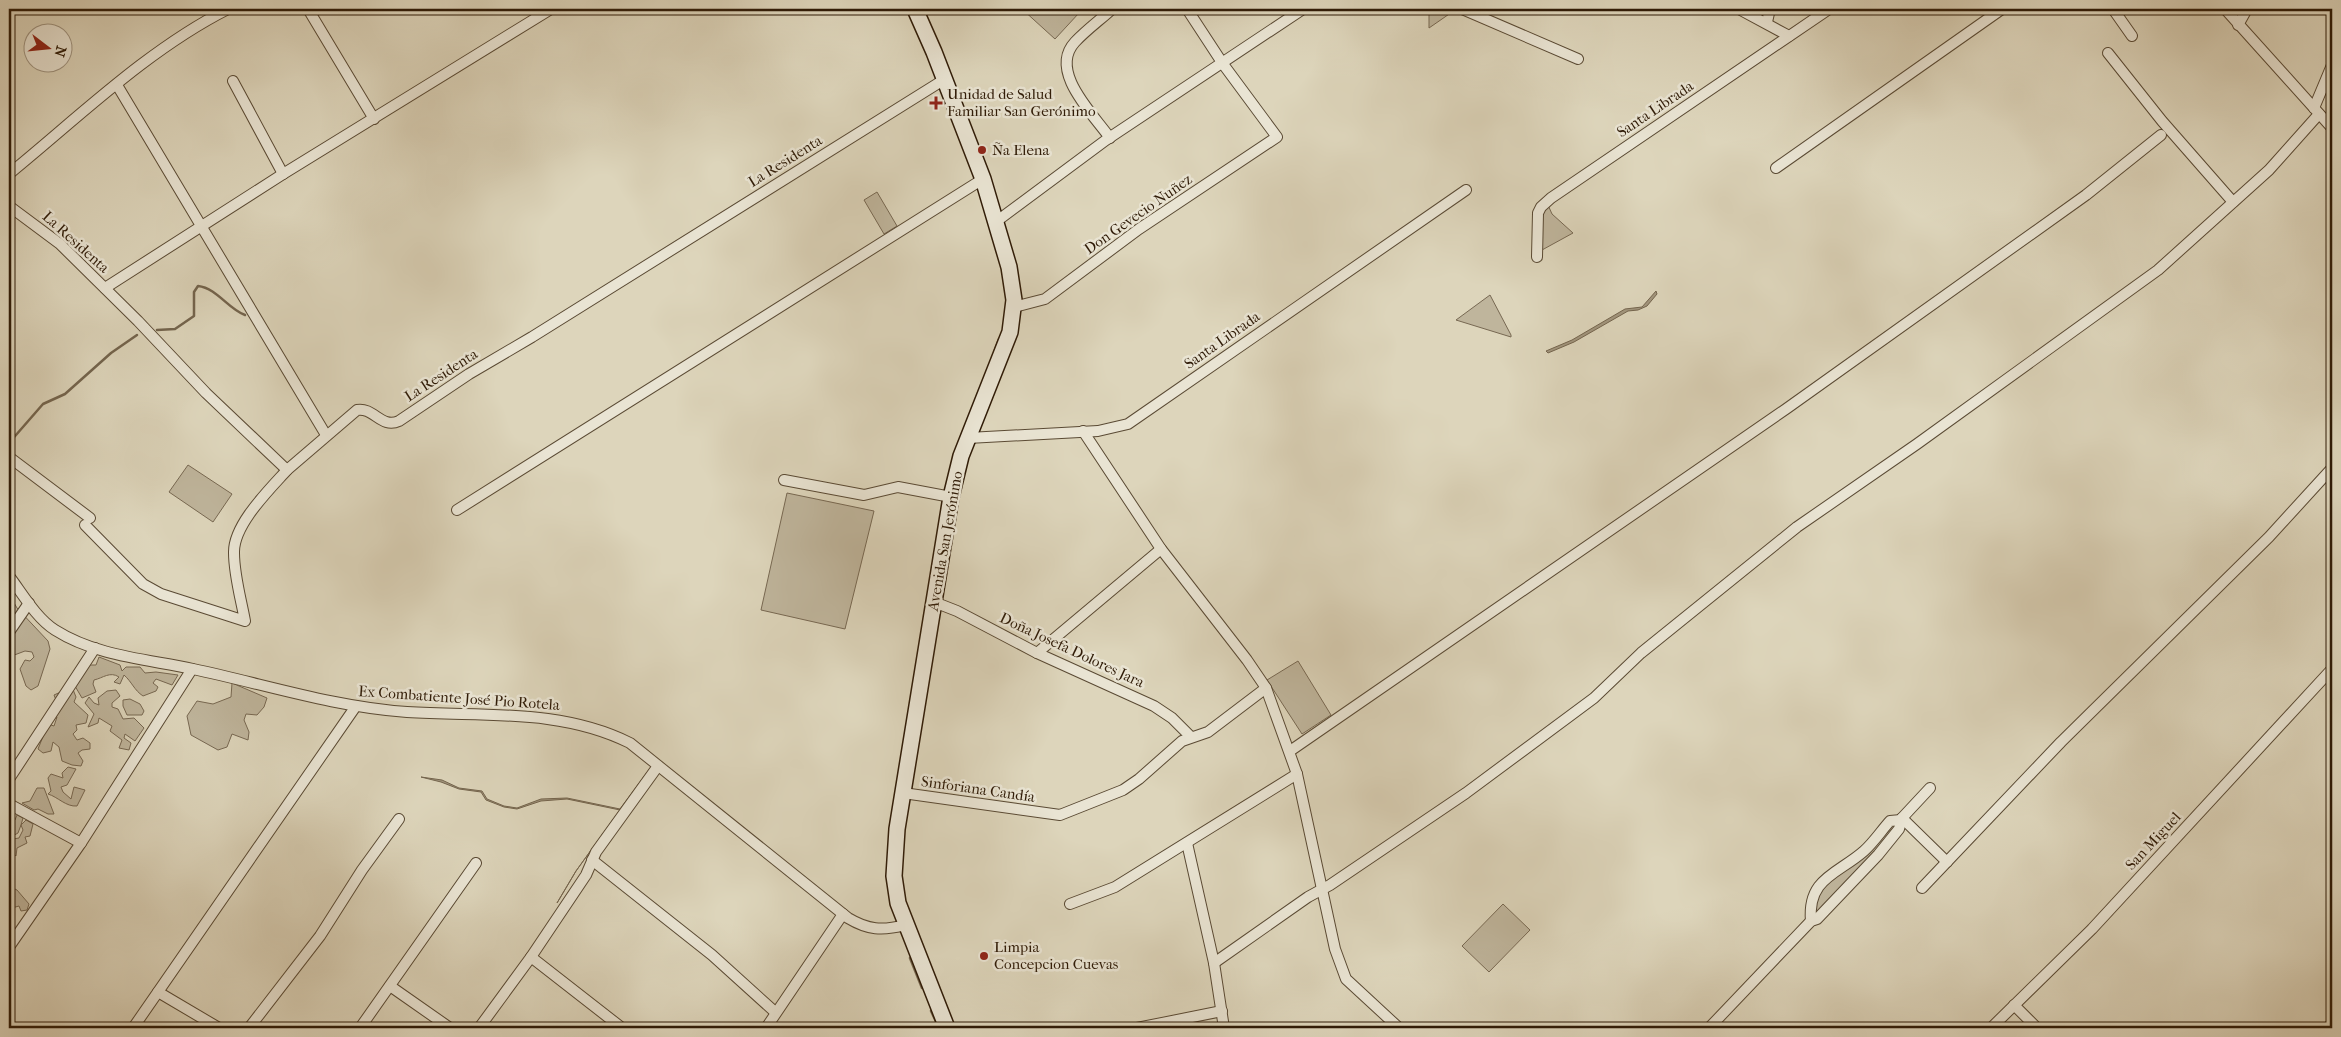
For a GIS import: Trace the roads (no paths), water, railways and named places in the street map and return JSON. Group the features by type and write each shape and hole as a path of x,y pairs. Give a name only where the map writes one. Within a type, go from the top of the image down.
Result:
{"street":[{"path":"9,174 117,85 194,26 228,9"},
{"path":"308,9 374,119"},
{"path":"105,288 282,174 551,9"},
{"name":"Avenida San Jerónimo","path":"915,9 945,79 997,221 1009,267 1014,307 1010,332 961,456 950,497 898,829 894,876 895,893 905,925 947,1028"},
{"path":"1110,138 1068,79 1066,62 1074,43 1112,9"},
{"path":"1187,9 1223,64"},
{"path":"997,221 1110,138 1303,9"},
{"path":"1462,9 1578,59"},
{"path":"1739,9 1789,36"},
{"path":"1766,22 1770,9"},
{"name":"Santa Librada","path":"1537,257 1538,213 1541,207 1551,198 1829,9"},
{"path":"1776,168 2002,9"},
{"path":"2113,9 2132,36"},
{"path":"2225,9 2332,128"},
{"path":"2238,25 2247,9"},
{"path":"2108,53 2162,120 2233,202"},
{"name":"Don Gevecio Nuñez","path":"1014,307 1045,299 1139,229 1277,137 1223,64"},
{"path":"1214,963 1466,793 1594,698 1641,653 1783,538 2158,270 2269,170 2317,111 2332,65"},
{"name":"La Residenta","path":"9,206 51,236 105,288 206,394 287,470 357,410 369,411 386,424 398,421 469,374 532,337 945,79"},
{"path":"233,81 282,174"},
{"path":"117,85 326,435"},
{"path":"1290,751 1786,409 2086,195 2161,135"},
{"path":"457,510 983,179"},
{"name":"Santa Librada","path":"968,438 1117,428 1128,424 1466,190"},
{"path":"1083,430 1161,549 1247,660 1266,688 1297,774 1335,949 1346,979 1399,1028"},
{"path":"9,457 88,522 143,584 161,594 245,621 234,552 236,537 264,495 287,470"},
{"path":"1922,888 2068,735 2269,536 2332,468"},
{"path":"784,480 864,495 898,487 950,497"},
{"path":"1037,653 1161,549"},
{"name":"Ex Combatiente José Pio Rotela","path":"9,576 29,603 54,630 95,648 122,656 192,669 356,706 408,712 508,715 563,720 615,736 630,744 855,923 874,930 885,930 905,925"},
{"name":"Doña Josefa Dolores Jara","path":"934,602 957,611 1037,653 1154,706 1172,718 1191,737"},
{"path":"9,632 29,603"},
{"path":"9,779 95,648"},
{"path":"9,947 82,843 192,669"},
{"name":"San Miguel","path":"1991,1028 2092,929 2332,669"},
{"name":"Sinforiana Candía","path":"903,793 1060,815 1123,790 1139,780 1182,741 1208,732 1266,688"},
{"path":"133,1028 356,706"},
{"path":"479,1028 531,958 586,874 592,860 658,766"},
{"path":"1070,904 1115,887 1297,774"},
{"path":"1709,1028 1811,921 1817,919 1865,870 1899,829 1901,819 1930,788"},
{"path":"9,804 82,843"},
{"path":"249,1028 320,936 362,870 399,819"},
{"path":"1901,819 1947,862"},
{"path":"1811,921 1811,905 1822,880 1864,851 1890,821 1901,819"},
{"path":"1187,843 1214,963 1224,1028"},
{"path":"592,860 712,955 775,1012"},
{"path":"360,1028 476,863"},
{"path":"766,1028 842,914"},
{"path":"531,958 622,1028"},
{"path":"390,986 450,1028"},
{"path":"158,992 220,1028"},
{"path":"2014,1005 2037,1028"},
{"path":"1137,1028 1222,1011"},
{"path":"2329,1028 2332,1022"}],"waterway":[{"path":"157,330 175,329 194,316 194,292 198,286 217,294 233,308 245,315"},
{"path":"9,443 43,404 65,394 111,353 137,335"},
{"path":"995,350 999,339"},
{"path":"910,958 922,988"},
{"path":"931,1011 939,1028"}],"place":[{"name":"Unidad de Salud Familiar San Gerónimo","path":"936,103"},
{"name":"Ña Elena","path":"982,150"},
{"name":"Limpia Concepcion Cuevas","path":"984,956"}]}
